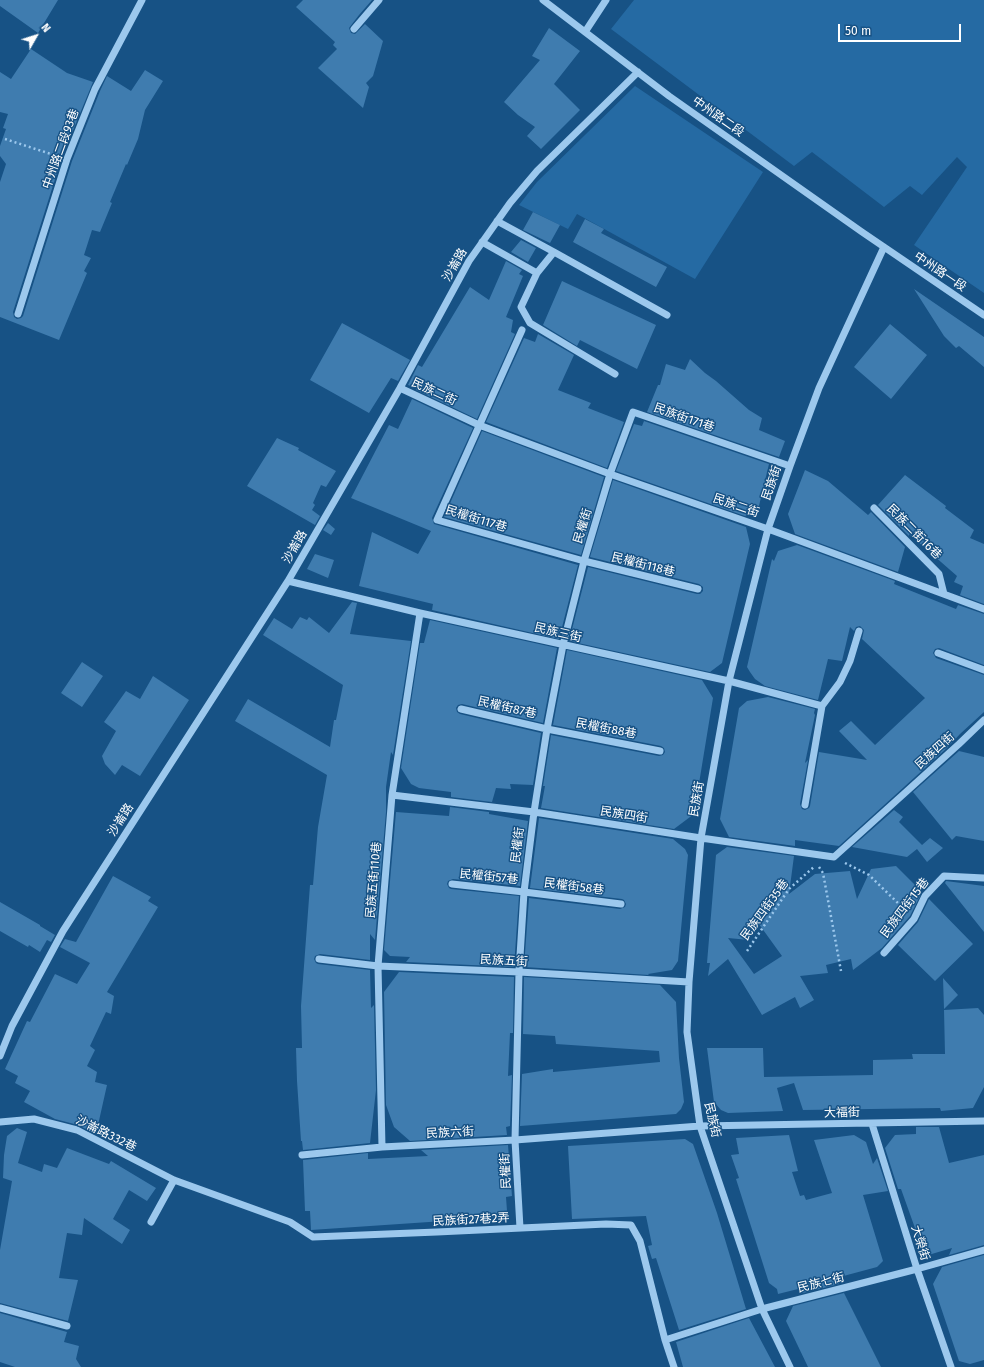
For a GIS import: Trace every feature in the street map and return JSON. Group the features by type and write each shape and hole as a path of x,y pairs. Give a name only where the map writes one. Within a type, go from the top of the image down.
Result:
{"street":[{"name":"中州路二段93巷","path":"18,314 67,159 95,89 142,0"},
{"path":"354,28 379,0"},
{"name":"中州路二段","path":"543,0 669,96 884,247"},
{"path":"585,32 606,0"},
{"name":"沙崙路","path":"0,1056 12,1026 62,932 288,581 400,388 469,261 510,202 537,171 638,72"},
{"path":"497,221 667,315"},
{"path":"482,242 537,273"},
{"name":"中州路一段","path":"884,247 984,315"},
{"name":"民族街","path":"790,1367 762,1309 700,1126 687,1032 689,982 701,838 729,681 768,529 819,388 884,247"},
{"path":"554,252 537,273 521,307 530,323 615,374"},
{"path":"479,425 522,330"},
{"name":"民族二街","path":"400,388 479,425 610,474 768,529 984,609"},
{"name":"民族街171巷","path":"610,474 633,412 790,466"},
{"name":"民權街117巷","path":"479,425 437,520 584,561"},
{"name":"民權街","path":"520,1228 515,1140 519,972 524,892 534,812 563,645 584,561 610,474"},
{"name":"民族二街16巷","path":"874,508 939,574 944,594"},
{"name":"民權街118巷","path":"584,561 698,589"},
{"name":"民族三街","path":"288,581 420,613 729,681 822,706"},
{"path":"392,795 420,613"},
{"path":"805,805 822,706 840,682 850,661 860,631"},
{"path":"938,654 984,670"},
{"name":"民權街87巷","path":"462,709 548,729"},
{"name":"民族四街","path":"392,795 534,812 834,857 984,720"},
{"name":"民權街88巷","path":"548,729 660,751"},
{"name":"民族五街110巷","path":"378,966 392,795"},
{"name":"民族四街15巷","path":"884,953 914,919 925,896 944,876 984,878"},
{"name":"民權街57巷","path":"452,884 524,892"},
{"name":"民權街58巷","path":"524,892 621,904"},
{"name":"民族五街","path":"319,959 378,966 519,972 689,982"},
{"path":"378,966 382,1147"},
{"name":"沙崙路332巷","path":"0,1121 34,1118 77,1130 174,1180"},
{"path":"0,1121 0,1126"},
{"name":"大福街","path":"700,1126 984,1121"},
{"name":"大榮街","path":"872,1124 917,1269 951,1367"},
{"name":"民族六街","path":"302,1155 382,1147 515,1140 700,1126"},
{"path":"151,1222 174,1180"},
{"name":"民族街27巷2弄","path":"174,1180 290,1222 313,1236 606,1224 631,1225 640,1241 665,1340 674,1367"},
{"name":"民族七街","path":"665,1340 762,1309 984,1250"},
{"path":"0,1308 67,1326"}],"path":[{"path":"5,139 67,159"},
{"path":"834,857 869,875 901,906"},
{"name":"民族四街35巷","path":"747,951 789,889 817,864 823,873 841,972"}],"shaded area":[{"path":"634,0 984,0 984,293 914,245 967,167 957,157 922,195 910,186 884,207 812,152 794,166 611,29"},
{"path":"635,86 763,172 695,279 577,214 568,229 519,205 537,182"}],"building":[{"path":"0,0 58,0 38,33 0,6"},
{"path":"303,0 372,0 349,28 351,33 355,34 365,24 383,41 373,76 366,83 369,87 363,108 318,68 337,49 333,45 335,42 296,7"},
{"path":"549,28 580,51 554,84 580,110 541,149 527,136 535,127 518,115 504,102 540,60 532,56"},
{"path":"31,49 67,73 93,82 62,157 13,312 14,317 17,319 23,316 72,161 107,76 131,91 145,70 163,81 145,110 138,139 110,202 112,203 100,232 92,230 84,255 91,258 84,271 87,273 59,340 0,317 0,182 6,164 0,156 0,146 6,129 3,128 8,114 0,112 0,72 11,79"},
{"path":"533,212 560,225 550,243 523,230"},
{"path":"585,219 604,229 601,233 667,267 656,287 573,242"},
{"path":"521,240 536,248 528,262 511,252"},
{"path":"506,261 522,270 519,274 523,276 506,317 513,320 511,332 515,334 477,419 416,390 417,388 408,385 418,365 422,367 470,287 489,300"},
{"path":"562,281 656,325 637,369 580,340 577,346 543,325"},
{"path":"914,289 984,337 984,367 959,346 956,348 944,336"},
{"path":"342,323 410,360 398,381 391,378 369,413 310,380"},
{"path":"890,324 927,355 891,399 854,367"},
{"path":"538,334 574,355 558,390 591,403 588,408 624,422 607,468 486,422 524,338 535,342"},
{"path":"690,359 749,410 762,418 759,430 785,441 779,457 647,412 658,385 660,385 666,364 685,370"},
{"path":"412,399 473,428 432,518 434,524 578,565 559,639 432,610 433,604 359,586 372,532 418,554 431,531 351,498 389,425 398,429"},
{"path":"644,421 769,464 758,510 745,516 616,471 634,424 642,426"},
{"path":"482,431 604,477 581,555 444,517"},
{"path":"277,438 299,448 298,450 336,471 326,487 321,485 313,503 315,505 312,510 320,516 315,525 247,486"},
{"path":"805,470 828,481 868,515 871,512 905,547 898,572 795,534 788,514"},
{"path":"905,475 946,506 945,508 974,530 970,538 984,544 984,604 960,595 963,586 954,582 957,576 909,534 909,536 878,505"},
{"path":"613,480 746,527 750,544 722,663 710,672 569,641 588,567 697,594 700,594 703,591 703,587 699,584 590,557"},
{"path":"328,523 335,529 331,535 323,530"},
{"path":"797,545 895,581 894,584 956,609 958,605 984,614 984,665 939,648 935,649 933,653 936,658 984,675 984,712 947,748 839,846 795,840 795,846 729,837 720,819 739,708 747,701 768,697 815,709 805,763 808,760 800,804 802,809 805,810 810,806 819,752 867,760 839,731 851,721 875,745 925,698 862,639 864,630 860,626 856,627 854,631 850,627 842,661 828,659 818,700 765,686 755,679 747,667 772,559 774,561 778,551"},
{"path":"315,554 334,560 328,578 307,569"},
{"path":"352,602 357,603 350,634 411,641 393,755 391,752 386,787 386,812 375,940 370,934 370,960 320,954 315,956 314,959 318,964 370,970 371,1008 374,1005 376,1090 370,1143 303,1150 301,1141 296,1048 302,1048 301,1006 310,885 313,885 318,827 327,775 235,721 248,699 330,747 334,720 336,720 343,685 263,635 274,618 292,629 300,617 307,620 309,617 329,633"},
{"path":"430,620 557,648 543,723 462,704 458,705 456,708 457,712 460,714 541,733 533,785 510,784 511,789 496,788 492,802 451,797 451,792 419,788 411,784 401,768 420,643 424,643"},
{"path":"567,650 702,680 713,698 694,814 674,829 541,808 551,735 659,756 663,755 665,752 664,748 661,746 553,725"},
{"path":"82,662 103,676 82,707 61,693"},
{"path":"153,676 189,700 140,776 122,765 115,775 105,764 102,756 116,731 104,722 126,691 140,699"},
{"path":"959,751 984,757 984,841 956,836 952,840 913,792"},
{"path":"450,807 489,812 489,814 528,821 520,886 453,879 448,881 447,884 451,889 519,896 514,967 406,962 410,957 390,956 384,950 396,812 449,816"},
{"path":"894,810 903,817 899,822 922,845 930,838 943,848 927,862 917,849 907,857 852,847"},
{"path":"539,818 673,839 685,849 688,855 678,961 672,970 648,974 649,975 524,967 529,898 620,909 625,907 626,904 622,899 530,888"},
{"path":"727,847 794,856 789,894 815,874 850,871 857,899 871,869 896,866 922,892 910,916 882,948 853,970 851,959 826,965 828,973 800,976 814,1000 800,1008 795,997 762,1015 728,959 708,976 710,963 707,963 716,855","holes":["756,920 782,956 754,974 728,938 749,940"]},
{"path":"113,876 151,897 148,901 158,907 107,992 114,996 111,1014 106,1012 90,1046 95,1050 87,1066 97,1072 95,1082 107,1085 96,1134 78,1125 55,1119 24,1102 30,1091 15,1083 18,1076 5,1069 27,1021 30,1022 55,974 77,984 90,963 60,947 65,939 76,942"},
{"path":"946,881 984,886 984,932 945,883"},
{"path":"929,899 973,944 935,981 898,945 918,922"},
{"path":"0,902 55,935 51,942 47,940 40,952 0,931"},
{"path":"399,972 514,977 513,1033 510,1033 508,1076 512,1075 510,1126 506,1127 507,1135 410,1141 394,1127 386,1105 384,992"},
{"path":"524,977 660,985 676,1002 679,1058 684,1102 681,1109 676,1114 520,1126 522,1074 553,1069 553,1072 660,1062 659,1051 556,1044 555,1036 523,1034"},
{"path":"943,978 958,995 944,1009"},
{"path":"978,1008 984,1015 984,1087 973,1108 941,1111 940,1108 803,1110 794,1083 777,1088 783,1111 728,1113 721,1110 714,1102 707,1048 763,1048 764,1077 873,1075 873,1060 913,1059 912,1054 945,1054 944,1010"},
{"path":"916,1127 939,1127 949,1163 984,1155 984,1245 949,1255 952,1248 925,1256 901,1189 898,1189 885,1148 895,1135 916,1134"},
{"path":"17,1128 27,1132 18,1163 42,1172 44,1164 57,1168 67,1148 109,1164 111,1161 156,1188 147,1201 129,1190 113,1219 130,1230 122,1244 84,1218 82,1235 67,1233 59,1278 78,1280 68,1321 0,1303 0,1250 12,1181 3,1178 4,1155 7,1136"},
{"path":"789,1135 798,1171 792,1172 800,1196 804,1195 806,1200 832,1193 814,1140 854,1135 866,1142 873,1164 877,1158 888,1191 863,1195 883,1261 877,1267 836,1278 839,1284 799,1294 802,1288 778,1294 777,1289 769,1283 736,1179 739,1178 731,1155 739,1154 736,1138"},
{"path":"685,1139 693,1144 717,1213 746,1309 679,1330 656,1258 652,1259 648,1246 652,1245 646,1216 572,1219 568,1146"},
{"path":"508,1145 512,1196 506,1197 507,1211 503,1211 503,1217 311,1230 310,1211 305,1211 303,1160 368,1153 368,1159 428,1156 421,1150"},
{"path":"984,1255 984,1360 970,1364 959,1361 933,1284 942,1267"},
{"path":"844,1293 881,1367 808,1367 786,1321 793,1306"},
{"path":"0,1313 67,1332 64,1342 79,1346 76,1359 81,1367 15,1367 0,1362"},
{"path":"749,1318 775,1367 683,1367 676,1342"}]}
